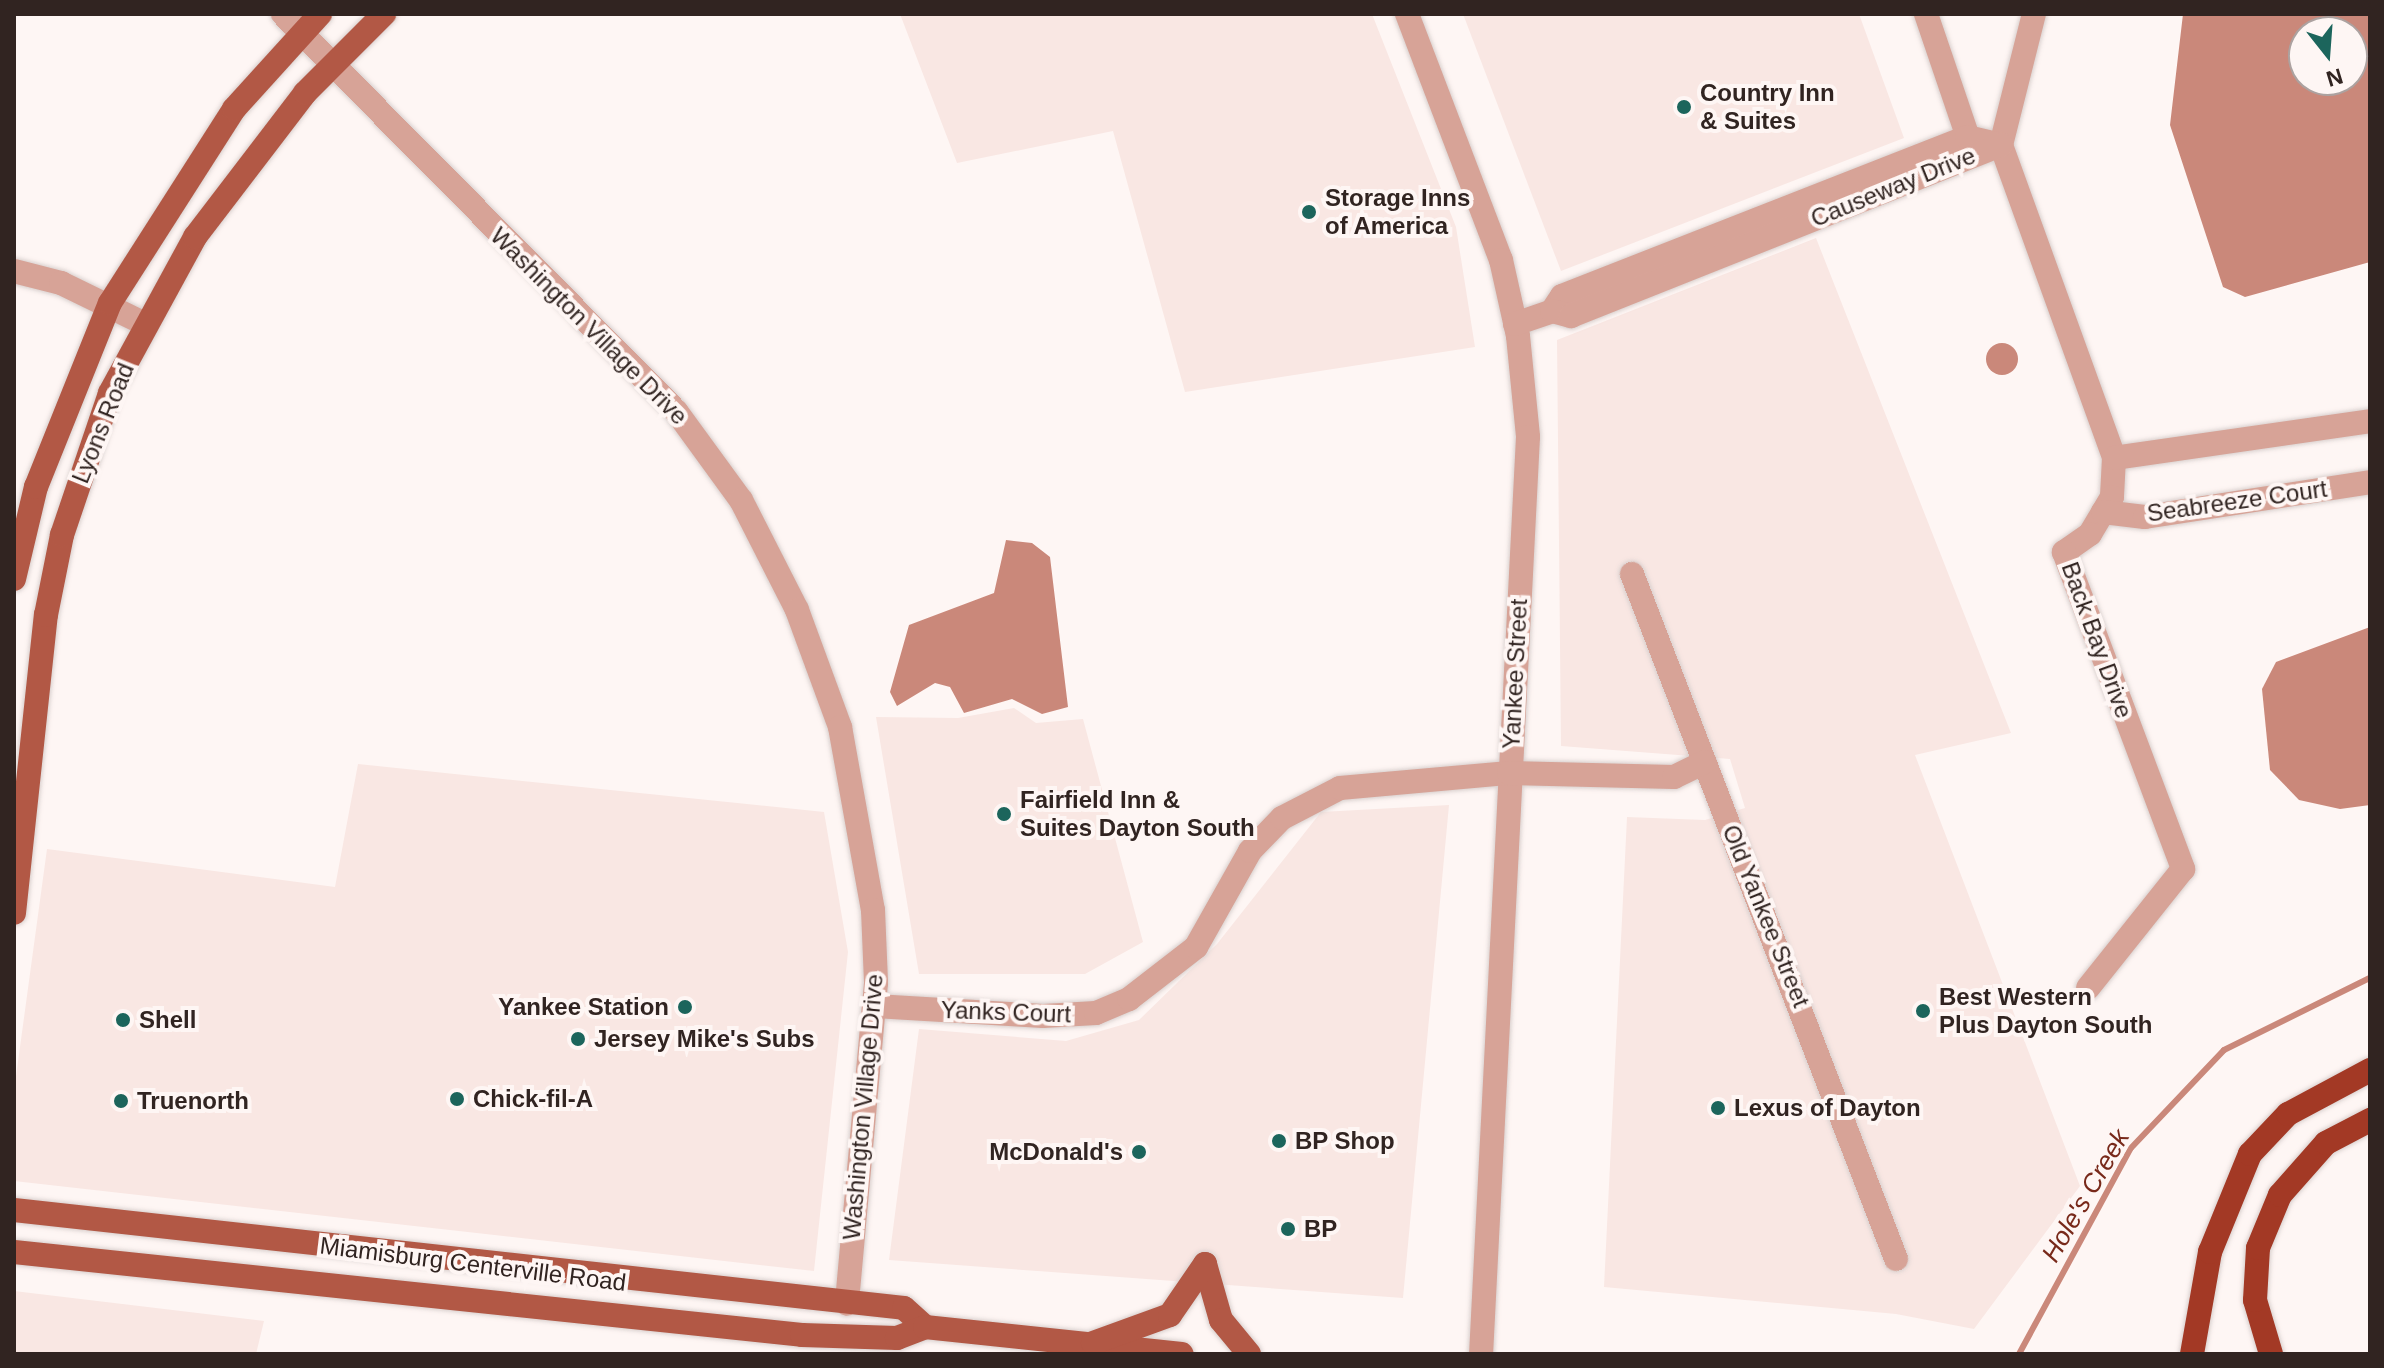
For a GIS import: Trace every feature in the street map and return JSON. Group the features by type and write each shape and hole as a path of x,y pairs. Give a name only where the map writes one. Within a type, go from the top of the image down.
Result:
{"highway":[{"path":"2192,1354 2210,1252 2250,1154 2288,1114 2370,1070"},
{"path":"2271,1354 2255,1300 2258,1248 2280,1195 2326,1143 2370,1120"}],"main road":[{"name":"Lyons Road","path":"14,579 36,487 110,303 180,188 291,22 320,14"},
{"name":"Lyons Road","path":"14,913 19,817 62,535 110,393 145,324 204,225 332,66 384,14"},
{"name":"Miamisburg Centerville Road","path":"14,1210 904,1308 922,1323 1182,1354"},
{"name":"Miamisburg Centerville Road","path":"14,1252 771,1332 835,1345 897,1338 922,1323"},
{"path":"1089,1345 1170,1315 1205,1264 1221,1320 1249,1354"},
{"path":"771,1332 803,1316 842,1314 847,1304"}],"street":[{"name":"Yankee Street","path":"1407,14 1483,201 1515,324 1528,437 1481,1354"},
{"path":"1926,14 1971,146"},
{"path":"2034,14 2001,145 2114,458 2370,421"},
{"name":"Washington Village Drive","path":"291,22 640,371 741,500 797,610 840,727 866,849 875,1006 847,1304"},
{"name":"Causeway Drive","path":"1515,324 1552,311 1571,316 1764,228 1971,146 2001,145"},
{"path":"14,271 110,303 145,324"},
{"name":"Back Bay Drive","path":"2088,988 2183,869 2064,552 2090,534 2103,512 2114,458"},
{"name":"Seabreeze Court","path":"2103,512 2145,517 2370,482"},
{"name":"Old Yankee Street","path":"1632,574 1896,1259"},
{"name":"Yanks Court","path":"875,1006 1096,1013 1150,986 1196,947 1250,851 1310,798 1378,779 1509,773 1674,777 1705,762"}],"shaded area":[{"path":"900,14 1372,14 1456,227 1475,347 1185,392 1113,131 957,163"},
{"path":"1463,14 1859,14 1904,138 1561,271"},
{"path":"2183,14 2370,14 2370,262 2245,297 2223,287 2170,125"},
{"path":"1816,238 2011,733 1915,755 2080,1186 1974,1329 1896,1314 1604,1287 1627,817 1705,820 1745,808 1730,759 1561,746 1557,340"},
{"path":"2002,343 2013,348 2018,359 2013,370 2002,375 1991,370 1986,359 1991,348"},
{"path":"1006,540 1032,543 1050,557 1068,707 1042,714 1012,699 964,713 950,687 935,683 897,706 890,692 909,625 994,593"},
{"path":"2370,627 2370,805 2340,809 2299,800 2270,770 2262,689 2276,662"},
{"path":"1014,708 1036,723 1083,719 1143,942 1085,974 919,974 876,717 958,718"},
{"path":"358,764 824,812 848,952 814,1271 14,1181 14,1091 47,849 335,887"},
{"path":"1449,805 1403,1298 889,1260 919,1029 1066,1041 1139,1020 1217,944 1321,812"},
{"path":"14,1291 264,1321 256,1354 14,1354"}],"waterway":[{"name":"Hole's Creek","path":"2019,1354 2131,1148 2224,1050 2370,978"}],"place":[{"name":"Country Inn & Suites","path":"1684,107"},
{"name":"Storage Inns of America","path":"1309,212"},
{"name":"Fairfield Inn & Suites Dayton South","path":"1004,814"},
{"name":"Yankee Station","path":"685,1007"},
{"name":"Best Western Plus Dayton South","path":"1923,1011"},
{"name":"Shell","path":"123,1020"},
{"name":"Jersey Mike's Subs","path":"578,1039"},
{"name":"Chick-fil-A","path":"457,1099"},
{"name":"Truenorth","path":"121,1101"},
{"name":"Lexus of Dayton","path":"1718,1108"},
{"name":"BP Shop","path":"1279,1141"},
{"name":"McDonald's","path":"1139,1152"},
{"name":"BP","path":"1288,1229"}]}
